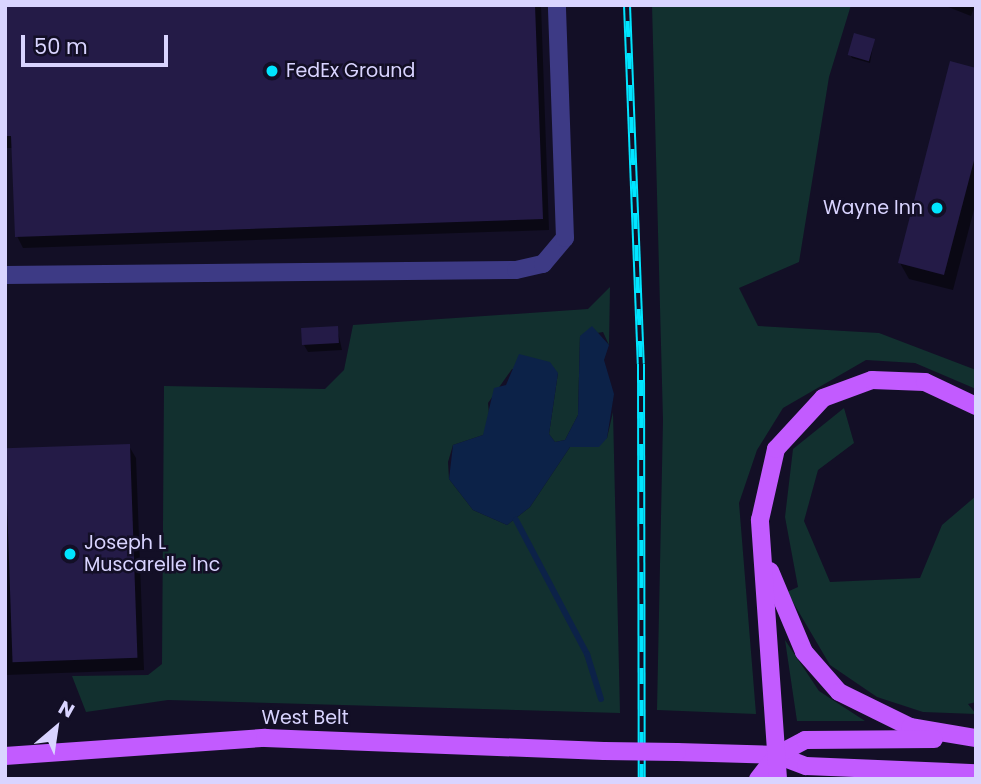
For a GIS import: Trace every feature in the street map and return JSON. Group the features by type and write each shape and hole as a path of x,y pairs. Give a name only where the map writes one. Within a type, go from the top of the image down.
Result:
{"main road":[{"path":"778,779 760,520 776,449 823,398 845,386 900,378 951,391 976,406"},
{"path":"760,520 780,603 821,674 881,717 976,738"},
{"name":"West Belt","path":"5,756 278,738 777,755"},
{"path":"758,779 777,755 805,740 976,738"},
{"path":"777,755 806,766 976,773"},
{"path":"884,779 927,772"}],"lane":[{"path":"5,275 516,270 543,264 565,238 557,5"}],"green space":[{"path":"652,5 851,5 829,77 799,262 739,288 758,326 879,333 976,370 976,389 915,363 866,360 783,408 757,450 739,503 756,714 657,710 663,420"},
{"path":"610,287 609,345 603,332 580,336 578,415 565,440 555,442 549,434 558,373 512,369 488,403 490,424 483,435 453,445 448,462 449,479 473,510 507,525 530,507 570,447 607,438 613,412 620,713 168,700 86,712 72,676 148,675 162,664 164,386 325,389 344,370 353,325 588,309"},
{"path":"844,408 854,443 818,470 804,521 830,582 920,578 942,525 976,496 976,702 968,704 976,714 923,712 877,697 830,665 787,592 798,587 785,517 793,449"},
{"path":"785,640 819,691 865,721 797,721"}],"water":[{"path":"592,326 609,345 604,360 614,394 607,438 599,447 570,447 530,507 507,525 473,510 449,479 453,445 483,435 494,388 506,385 519,354 550,362 558,373 549,434 555,442 565,440 578,415 580,336"}],"building":[{"name":"FedEx Ground","path":"5,5 535,5 543,219 15,237 11,136 5,136"},
{"path":"854,33 875,39 869,61 848,55"},
{"name":"Wayne Inn","path":"950,61 976,68 976,153 944,275 898,263"},
{"path":"338,326 339,343 302,345 301,328"},
{"name":"Joseph L Muscarelle Inc","path":"130,444 137,658 13,662 5,448"}],"waterway":[{"path":"516,520 587,654 601,699"}],"railway":[{"path":"627,5 641,364 642,779"}],"place":[{"name":"FedEx Ground","path":"272,71"},
{"name":"Wayne Inn","path":"937,208"},
{"name":"Joseph L Muscarelle Inc","path":"70,554"}]}
